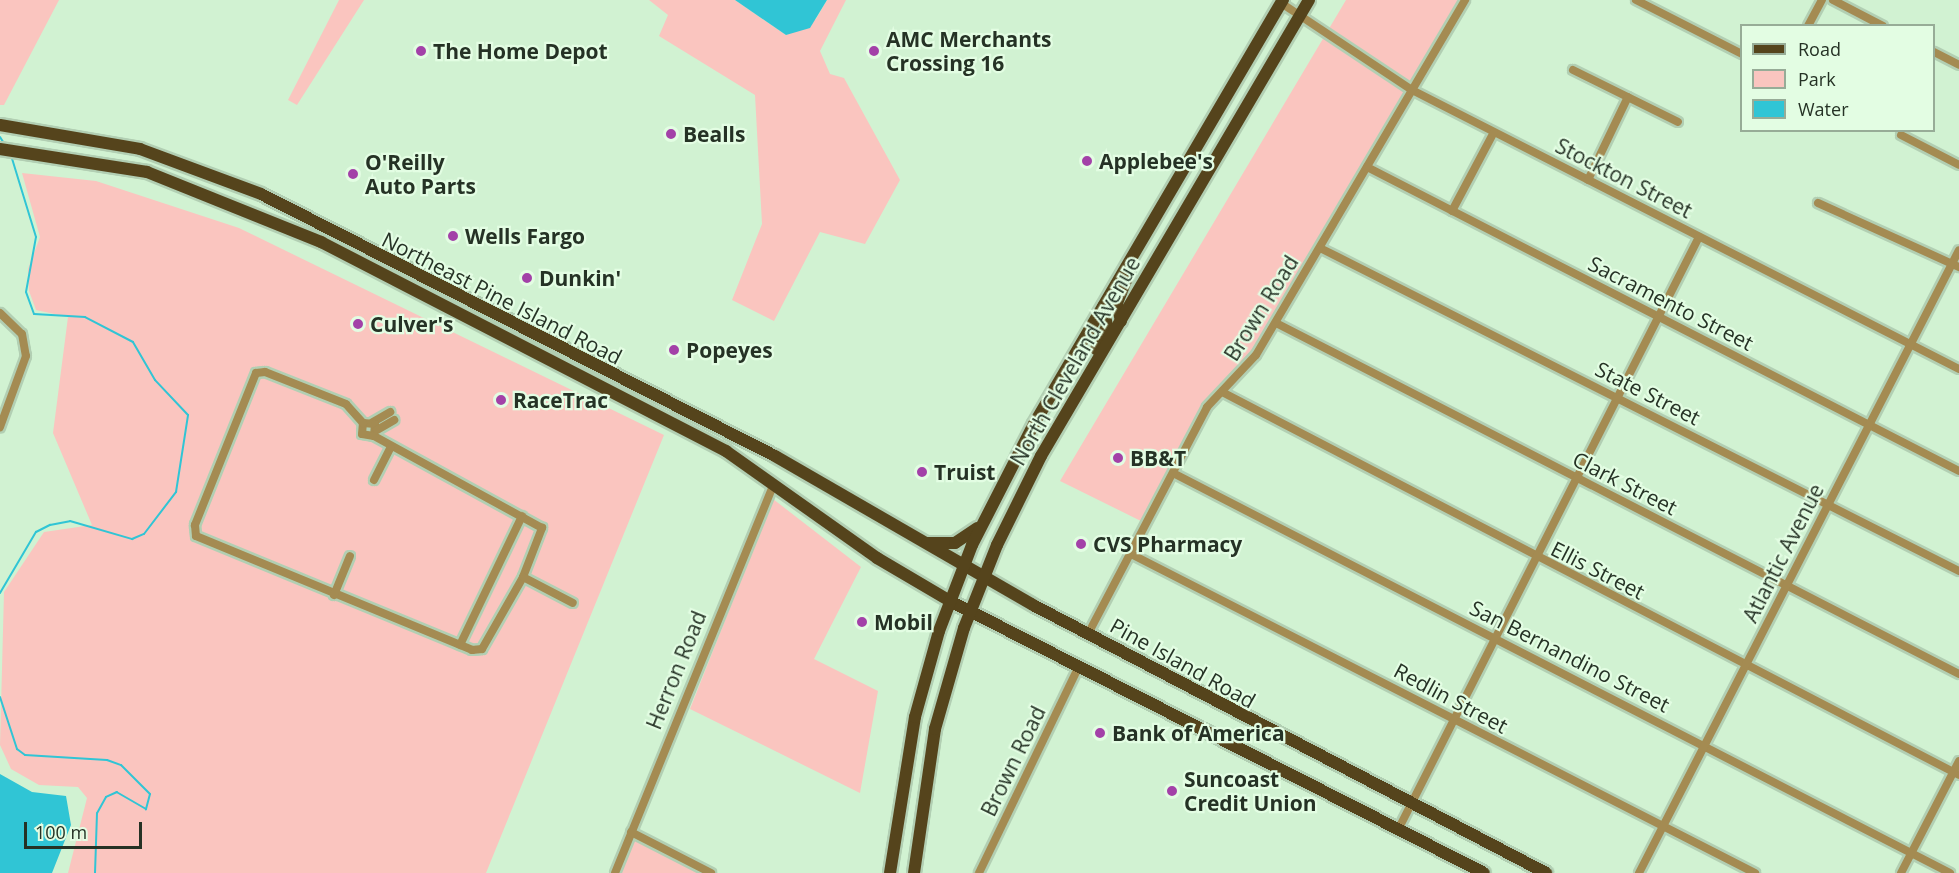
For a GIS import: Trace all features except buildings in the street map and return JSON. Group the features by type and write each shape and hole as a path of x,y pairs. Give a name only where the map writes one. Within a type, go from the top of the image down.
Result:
{"main road":[{"name":"North Cleveland Avenue","path":"914,873 935,729 970,611 983,577 1074,401 1309,0"},
{"name":"North Cleveland Avenue","path":"890,873 908,746 950,601 963,565 982,523 1103,306 1282,2"},
{"name":"Northeast Pine Island Road","path":"0,125 140,149 204,169 775,456 963,565"},
{"name":"Northeast Pine Island Road","path":"0,149 22,150 147,172 274,220 726,451 877,558 950,601"},
{"path":"274,220 359,258 381,258"},
{"path":"1121,321 1117,303 1146,233"},
{"path":"1074,401 1107,326 1103,306"},
{"path":"923,542 955,543 982,523"},
{"name":"Pine Island Road","path":"963,565 1088,634 1546,873"},
{"path":"950,601 1484,873"}],"street":[{"name":"Brown Road","path":"1088,634 1206,407 1224,393 1276,323 1465,0"},
{"path":"1636,0 1740,53"},
{"path":"1809,24 1822,0"},
{"path":"1833,0 1879,24"},
{"name":"Stockton Street","path":"1282,2 1412,90 1959,369"},
{"path":"1935,53 1959,65"},
{"path":"1573,70 1678,122"},
{"path":"1588,180 1628,97"},
{"path":"1452,211 1494,132"},
{"path":"1901,135 1959,165"},
{"name":"Sacramento Street","path":"1367,167 1959,471"},
{"path":"1818,203 1955,265"},
{"path":"1399,828 1661,318 1699,237"},
{"name":"State Street","path":"1320,248 1829,503 1959,571"},
{"name":"Atlantic Avenue","path":"1639,873 1910,344 1955,265 1959,250"},
{"path":"0,313 22,334 26,356 0,427"},
{"name":"Clark Street","path":"1276,323 1959,674"},
{"path":"265,372 346,404 363,423 375,429 390,448 522,516 543,531 523,577 486,644 477,651 200,540 193,531 256,374 265,372"},
{"name":"Ellis Street","path":"1224,393 1745,667 1956,773"},
{"path":"375,429 390,412"},
{"path":"363,423 362,434 394,420"},
{"path":"374,480 390,448"},
{"name":"San Bernandino Street","path":"1173,473 1950,873"},
{"name":"Herron Road","path":"615,873 774,483"},
{"path":"460,645 522,516"},
{"name":"Redlin Street","path":"1131,554 1755,873"},
{"path":"334,595 350,556"},
{"path":"523,577 573,603"},
{"name":"Brown Road","path":"979,873 1079,666"},
{"path":"1901,873 1956,773 1959,761"},
{"path":"631,832 711,873"}],"green space":[{"path":"0,0 59,0 4,105 0,105"},
{"path":"339,0 364,0 297,105 288,100"},
{"path":"649,0 735,0 786,35 816,19 827,0 846,0 820,51 830,74 844,78 900,180 865,244 820,232 774,321 732,300 762,224 755,95 659,36 668,15"},
{"path":"1346,0 1468,0 1251,365 1210,409 1149,525 1060,481"},
{"path":"22,173 96,181 239,228 664,435 486,873 68,873 87,798 78,787 39,785 11,769 0,745 4,592 44,532 92,525 53,433 68,317 36,310 29,291 28,269 40,237"},
{"path":"773,499 861,567 814,659 878,691 860,793 690,709"},
{"path":"635,830 717,873 619,873"}],"water":[{"path":"735,0 827,0 810,28 786,35"},
{"path":"0,774 32,792 66,796 71,825 52,873 0,873"}],"waterway":[{"path":"0,137 5,145"},
{"path":"0,593 36,532 50,525 70,521 132,539 144,534 176,492 188,415 155,380 133,342 85,317 34,314 26,292 36,237 11,155"},
{"path":"0,697 17,749 25,755 107,760 121,765 150,794 146,809 117,792 106,797 97,813 95,873"}],"place":[{"name":"The Home Depot","path":"421,51"},
{"name":"AMC Merchants Crossing 16","path":"874,51"},
{"name":"Bealls","path":"671,134"},
{"name":"Applebee's","path":"1087,161"},
{"name":"O'Reilly Auto Parts","path":"353,174"},
{"name":"Wells Fargo","path":"453,236"},
{"name":"Dunkin'","path":"527,278"},
{"name":"Culver's","path":"358,324"},
{"name":"Popeyes","path":"674,350"},
{"name":"RaceTrac","path":"501,400"},
{"name":"BB&T","path":"1118,458"},
{"name":"Truist","path":"922,472"},
{"name":"CVS Pharmacy","path":"1081,544"},
{"name":"Mobil","path":"862,622"},
{"name":"Bank of America","path":"1100,733"},
{"name":"Suncoast Credit Union","path":"1172,791"}]}
